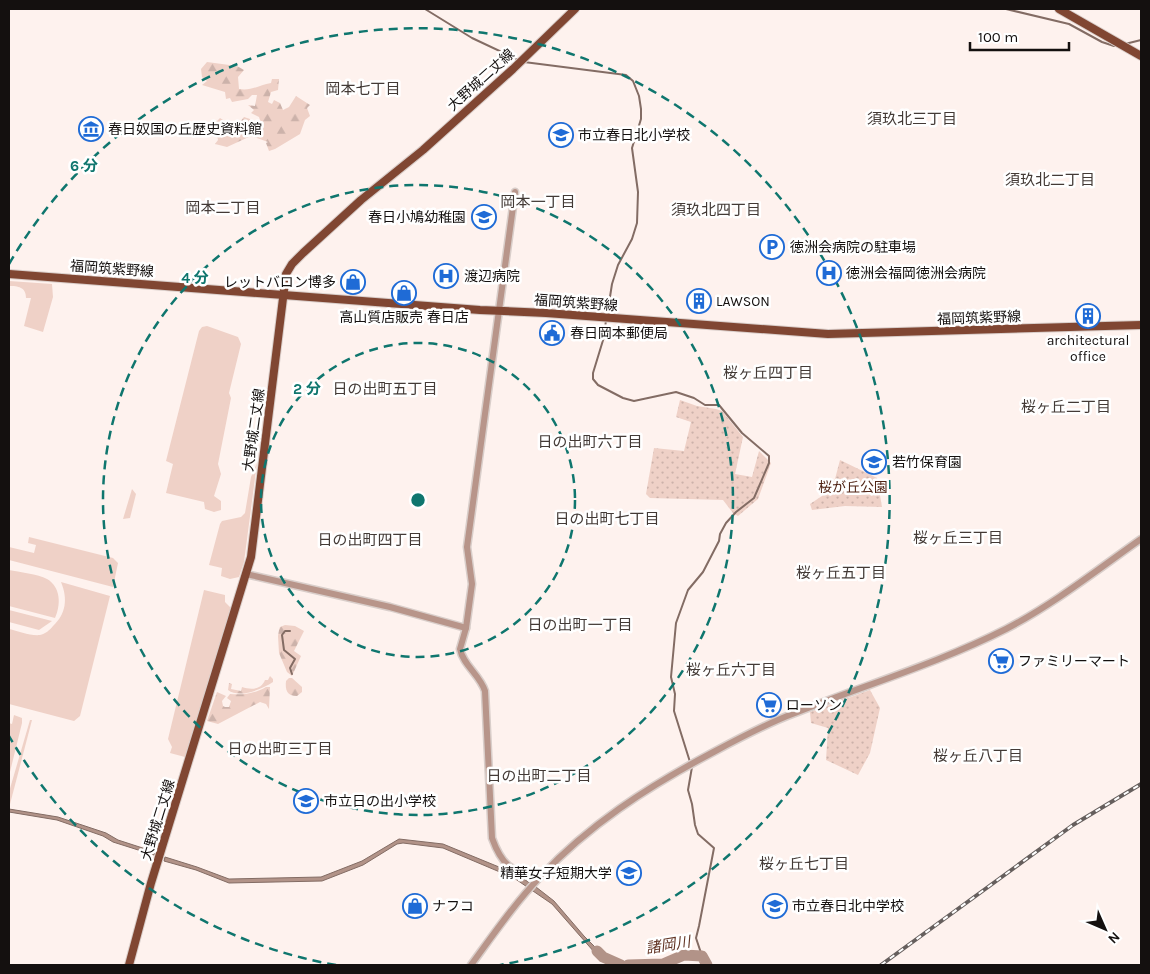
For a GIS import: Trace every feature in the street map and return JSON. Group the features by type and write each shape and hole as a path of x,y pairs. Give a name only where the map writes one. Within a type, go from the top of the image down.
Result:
{"main road":[{"name":"大野城二丈線","path":"129,965 151,883 251,557 286,274 292,264 362,200 423,150 575,9"},
{"path":"1060,9 1141,56"},
{"name":"福岡筑紫野線","path":"9,274 828,334 1141,325"}],"street":[{"path":"515,192 467,547 472,584 466,628 460,654 485,691 492,838 498,854 506,865 537,880"},
{"path":"471,965 537,880 586,833 660,781 730,743 778,720 966,648 1006,629 1045,607 1141,539"},
{"path":"246,574 390,607 466,628"}],"green space":[{"path":"207,62 237,66 244,70 238,77 239,89 252,89 271,83 272,79 279,79 278,90 271,92 268,102 272,104 274,100 280,103 283,110 289,107 296,96 310,105 307,108 310,116 305,120 300,134 269,151 266,143 268,142 251,136 227,147 215,144 218,140 218,133 215,123 220,118 223,120 225,131 227,129 233,133 233,128 238,126 242,128 240,122 244,117 250,119 249,130 257,132 261,123 259,117 251,113 254,110 248,105 255,106 257,95 232,102 230,98 226,99 225,92 202,85 207,81 202,77 201,69"},
{"path":"9,281 52,284 53,297 43,332 24,326 31,298 26,298 23,289 9,286"},
{"path":"207,326 238,337 241,344 229,393 231,398 218,464 221,474 214,496 221,501 221,510 214,512 205,509 204,502 166,493 173,464 166,461 199,331 202,327"},
{"path":"680,400 722,411 743,437 735,474 752,477 759,451 771,463 758,499 738,516 733,513 723,500 650,498 646,494 654,448 684,451 691,422 676,417"},
{"name":"桜が丘公園","path":"840,460 877,478 882,507 845,506 812,510 810,504 822,496 835,479"},
{"path":"257,463 244,562 239,577 230,579 221,576 222,568 209,565 222,521 241,517 245,513 251,477"},
{"path":"132,489 136,494 130,518 123,519"},
{"path":"29,537 113,558 118,563 113,587 9,560 9,547 34,553 36,545 28,543"},
{"path":"9,570 39,576 52,582 57,591 59,602 55,618 9,606"},
{"path":"61,582 110,596 80,716 74,721 9,704 9,629 36,635 49,630 63,611 65,594"},
{"path":"204,590 225,595 225,602 231,608 185,757 170,753 172,747 168,739"},
{"path":"9,610 52,621 39,630 9,622"},
{"path":"285,625 295,626 304,631 294,651 301,656 292,676 287,672 279,653 279,630 280,627"},
{"path":"270,676 273,682 257,690 239,694 228,690 229,683 232,684 231,689 241,691 242,687 252,689 261,686"},
{"path":"292,678 302,687 302,692 297,696 289,694 286,690 286,681"},
{"path":"270,687 269,709 266,704 260,702 218,724 207,721 217,692 226,696 222,701 223,706 229,707 231,701 227,698 230,694 248,694"},
{"path":"870,690 880,708 870,753 858,775 826,760 828,728 811,723 810,712"},
{"path":"14,715 22,718 22,723 9,776 9,723 12,724"},
{"path":"30,720 32,720 9,808 9,792"}],"shaded area":[{"path":"9,809 58,817 155,852 154,855 113,842 103,836 57,820 9,812"},
{"path":"399,839 443,844 516,874 554,901 598,950 595,953 552,904 514,878 443,848 403,843 397,844 363,865 322,881 229,883 196,870 164,861 165,857 229,879 321,877 362,861"}],"waterway":[{"path":"425,9 472,38 519,60"},
{"path":"1006,9 1069,24 1102,42 1118,46"},
{"path":"1125,44 1141,40"},
{"path":"524,62 626,75 633,81 639,96 641,119 632,148 638,192 637,223 632,239 618,265 612,284 607,316"},
{"path":"606,320 604,337 593,373 593,379 598,385 623,398 634,401 676,392 694,398 705,405 719,405 742,433 769,456 769,463 754,498 736,512 726,523 703,572 688,590 676,623 671,677 675,694 674,711 690,762"},
{"path":"290,631 285,631 282,635 284,650 295,659 290,668 292,674"},
{"path":"692,767 688,790 695,825 698,834 714,848 696,938 702,956"},
{"name":"諸岡川","path":"597,951 603,957 621,965"},
{"name":"諸岡川","path":"628,965 663,964 684,955 702,956 707,965"}],"railway":[{"path":"881,965 1073,825 1141,784"}],"place":[{"name":"春日奴国の丘歴史資料館","path":"91,129"},
{"name":"市立春日北小学校","path":"561,135"},
{"name":"春日小鳩幼稚園","path":"484,217"},
{"name":"徳洲会病院の駐車場","path":"772,247"},
{"name":"徳洲会福岡徳洲会病院","path":"829,273"},
{"name":"渡辺病院","path":"446,276"},
{"name":"レットバロン博多","path":"353,282"},
{"name":"高山質店販売 春日店","path":"404,293"},
{"name":"LAWSON","path":"699,301"},
{"name":"architectural office","path":"1088,316"},
{"name":"春日岡本郵便局","path":"552,333"},
{"name":"若竹保育園","path":"874,462"},
{"name":"ファミリーマート","path":"1001,661"},
{"name":"ローソン","path":"769,705"},
{"name":"市立日の出小学校","path":"306,801"},
{"name":"精華女子短期大学","path":"629,873"},
{"name":"ナフコ","path":"415,906"},
{"name":"市立春日北中学校","path":"775,906"}],"district":[{"name":"岡本七丁目","path":"363,89"},
{"name":"須玖北三丁目","path":"912,119"},
{"name":"須玖北二丁目","path":"1050,180"},
{"name":"岡本一丁目","path":"538,202"},
{"name":"岡本二丁目","path":"223,208"},
{"name":"須玖北四丁目","path":"716,210"},
{"name":"桜ヶ丘四丁目","path":"768,373"},
{"name":"日の出町五丁目","path":"385,389"},
{"name":"桜ヶ丘二丁目","path":"1066,407"},
{"name":"日の出町六丁目","path":"590,442"},
{"name":"日の出町七丁目","path":"607,519"},
{"name":"桜ヶ丘三丁目","path":"958,538"},
{"name":"日の出町四丁目","path":"370,540"},
{"name":"桜ヶ丘五丁目","path":"841,573"},
{"name":"日の出町一丁目","path":"580,625"},
{"name":"桜ヶ丘六丁目","path":"731,670"},
{"name":"日の出町三丁目","path":"280,749"},
{"name":"桜ヶ丘八丁目","path":"978,756"},
{"name":"日の出町二丁目","path":"539,776"},
{"name":"桜ヶ丘七丁目","path":"804,864"}]}
